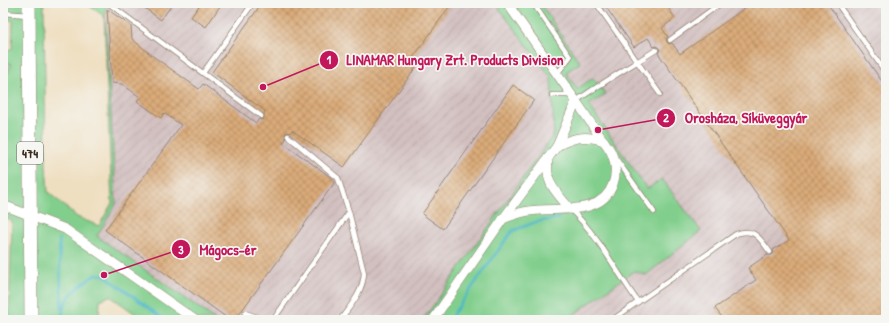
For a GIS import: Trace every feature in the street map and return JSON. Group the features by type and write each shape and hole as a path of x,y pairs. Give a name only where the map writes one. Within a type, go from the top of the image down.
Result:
{"main road":[{"name":"474","path":"29,9 30,320"}],"street":[{"path":"503,219 527,211 570,209 591,206 599,203 609,192 615,178 616,170 611,151 509,6"},
{"path":"434,320 503,219 557,146 574,98"},
{"path":"557,146 575,138 594,138 604,141"},
{"path":"548,158 547,176 549,183 570,209"},
{"path":"3,205 30,217 65,229 195,320"}],"lane":[{"path":"108,3 262,116"},
{"path":"203,73 253,3"},
{"path":"509,6 522,3"},
{"path":"533,3 570,57 557,74"},
{"path":"596,3 660,94"},
{"path":"670,40 721,3"},
{"path":"837,3 886,73"},
{"path":"3,13 29,9"},
{"path":"552,95 574,98 638,62 656,50"},
{"path":"288,136 338,178 348,212 364,273 364,283 357,297 340,320"},
{"path":"611,151 654,212"},
{"path":"570,209 596,239 638,302"},
{"path":"273,320 348,212"},
{"path":"612,320 736,234 743,231 758,236 770,252"},
{"path":"245,313 266,320"}],"shaded area":[{"path":"108,3 495,3 551,77 554,134 423,320 216,320 97,236 116,204 105,9"},
{"path":"540,3 886,3 886,320 566,320 634,271 661,179 647,189 589,105 606,94 577,89 565,72 580,63"},
{"path":"3,60 11,63 3,86"}],"green space":[{"path":"13,3 44,3 46,165 48,192 77,217 99,226 112,203 104,16 85,3 108,3 105,9 116,204 97,236 216,320 144,320 110,296 100,300 99,320 9,320 12,221 3,217 3,86 11,64 3,60 3,50 12,49 13,20 3,20 3,6 12,6"},
{"path":"495,3 540,3 580,63 566,72 577,89 593,78 606,94 589,105 647,189 662,179 701,231 646,275 634,271 566,320 423,320 554,134 551,77"}],"building":[{"path":"138,3 173,3 161,20"},
{"path":"201,3 222,3 206,27 191,17"},
{"path":"262,3 452,3 412,59 419,63 344,167 292,130 290,133 287,132 285,134 286,139 283,143 332,178 335,182 235,320 230,320 105,230 181,125 164,113 161,118 137,101 140,97 122,84 112,83 107,9 131,26 132,39 154,57 199,89 203,84 256,123 259,119 262,120 264,118 265,111 212,72"},
{"path":"603,3 665,3 675,18 662,28 668,37 666,39 667,42 669,44 672,43 680,54 752,3 827,3 886,87 886,320 724,320 715,308 756,280 748,268 767,255 772,255 774,253 773,250 789,240 658,53 660,50 659,48 656,46 654,47 648,38 634,47"},
{"path":"513,85 534,100 443,229 422,214"}],"waterway":[{"path":"449,320 512,231 536,222 559,218"},
{"path":"59,239 62,309"},
{"path":"62,320 68,298 77,288 96,274 104,275 165,320"}],"place":[{"name":"LINAMAR Hungary Zrt. Products Division","path":"263,87"},
{"name":"Orosháza, Síküveggyár","path":"598,130"},
{"name":"Mágocs-ér","path":"104,275"}]}
